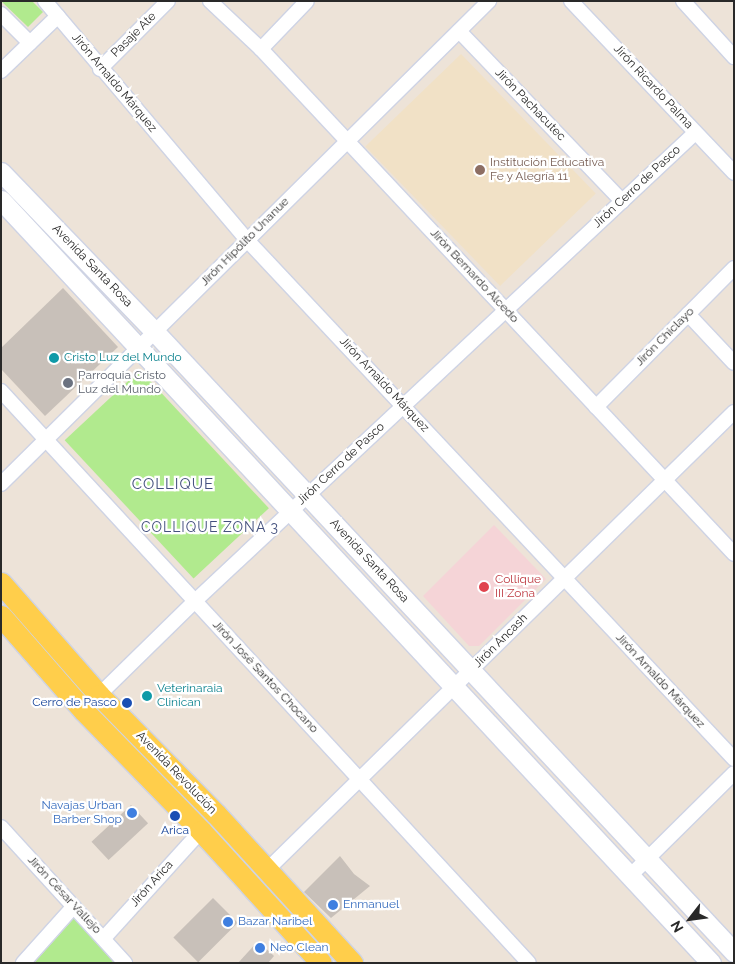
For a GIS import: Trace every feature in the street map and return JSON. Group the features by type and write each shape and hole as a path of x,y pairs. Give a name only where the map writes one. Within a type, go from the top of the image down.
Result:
{"main road":[{"name":"Avenida Revolución","path":"1,583 99,695 267,870 352,963"},
{"name":"Avenida Revolución","path":"1,616 84,711 201,831 321,963"}],"street":[{"name":"Jirón Arnaldo Márquez","path":"45,1 100,69 247,240 734,759"},
{"name":"Pasaje Ate","path":"100,69 168,1"},
{"name":"Jirón Bernardo Alcedo","path":"210,1 261,49 734,554"},
{"path":"261,49 306,1"},
{"name":"Jirón Hipólito Unanue","path":"1,484 45,438 489,1"},
{"name":"Jirón Ricardo Palma","path":"571,1 734,174"},
{"path":"683,1 734,57"},
{"path":"1,14 30,43"},
{"path":"1,71 58,16"},
{"name":"Jirón Pachacutec","path":"459,31 622,201"},
{"name":"Jirón Cerro de Pasco","path":"99,695 196,601 695,133"},
{"name":"Avenida Santa Rosa","path":"1,172 154,331 734,952"},
{"name":"Avenida Santa Rosa","path":"1,200 139,346 711,963"},
{"name":"Jirón Chiclayo","path":"596,406 734,268"},
{"path":"688,314 734,363"},
{"name":"Jirón José Santos Chocano","path":"1,391 529,963"},
{"name":"Jirón Ancash","path":"267,870 734,412"},
{"path":"630,876 734,773"},
{"name":"Jirón César Vallejo","path":"1,827 125,963"},
{"name":"Jirón Arica","path":"104,938 201,831"},
{"path":"23,963 74,906"}],"shaded area":[{"name":"Institución Educativa Fe y Alegría 11","path":"461,54 596,194 500,286 365,146"},
{"name":"Collique III Zona","path":"494,525 546,579 479,646 469,646 423,596"}],"green space":[{"path":"1,1 32,1 43,12 28,27"},
{"path":"140,370 269,508 194,578 65,440"},
{"path":"75,917 114,963 34,963"}],"building":[{"name":"Cristo Luz del Mundo","path":"63,288 118,347 45,416 1,369 1,348"},
{"path":"131,805 148,823 109,860 92,842"},
{"path":"340,856 354,874 370,886 331,918 304,892"},
{"path":"213,898 238,923 198,962 173,938"},
{"path":"258,941 274,956 268,963 238,963"}],"place":[{"name":"Institución Educativa Fe y Alegría 11","path":"480,170"},
{"name":"Cristo Luz del Mundo","path":"54,358"},
{"name":"Parroquia Cristo Luz del Mundo","path":"68,383"},
{"name":"Collique III Zona","path":"484,587"},
{"name":"Veterinaraia Clinican","path":"147,696"},
{"name":"Cerro de Pasco","path":"127,703"},
{"name":"Navajas Urban Barber Shop","path":"132,813"},
{"name":"Arica","path":"175,816"},
{"name":"Enmanuel","path":"333,905"},
{"name":"Bazar Naribel","path":"228,922"},
{"name":"Neo Clean","path":"260,948"}],"district":[{"name":"COLLIQUE","path":"173,485"},
{"name":"COLLIQUE ZONA 3","path":"210,527"}]}
